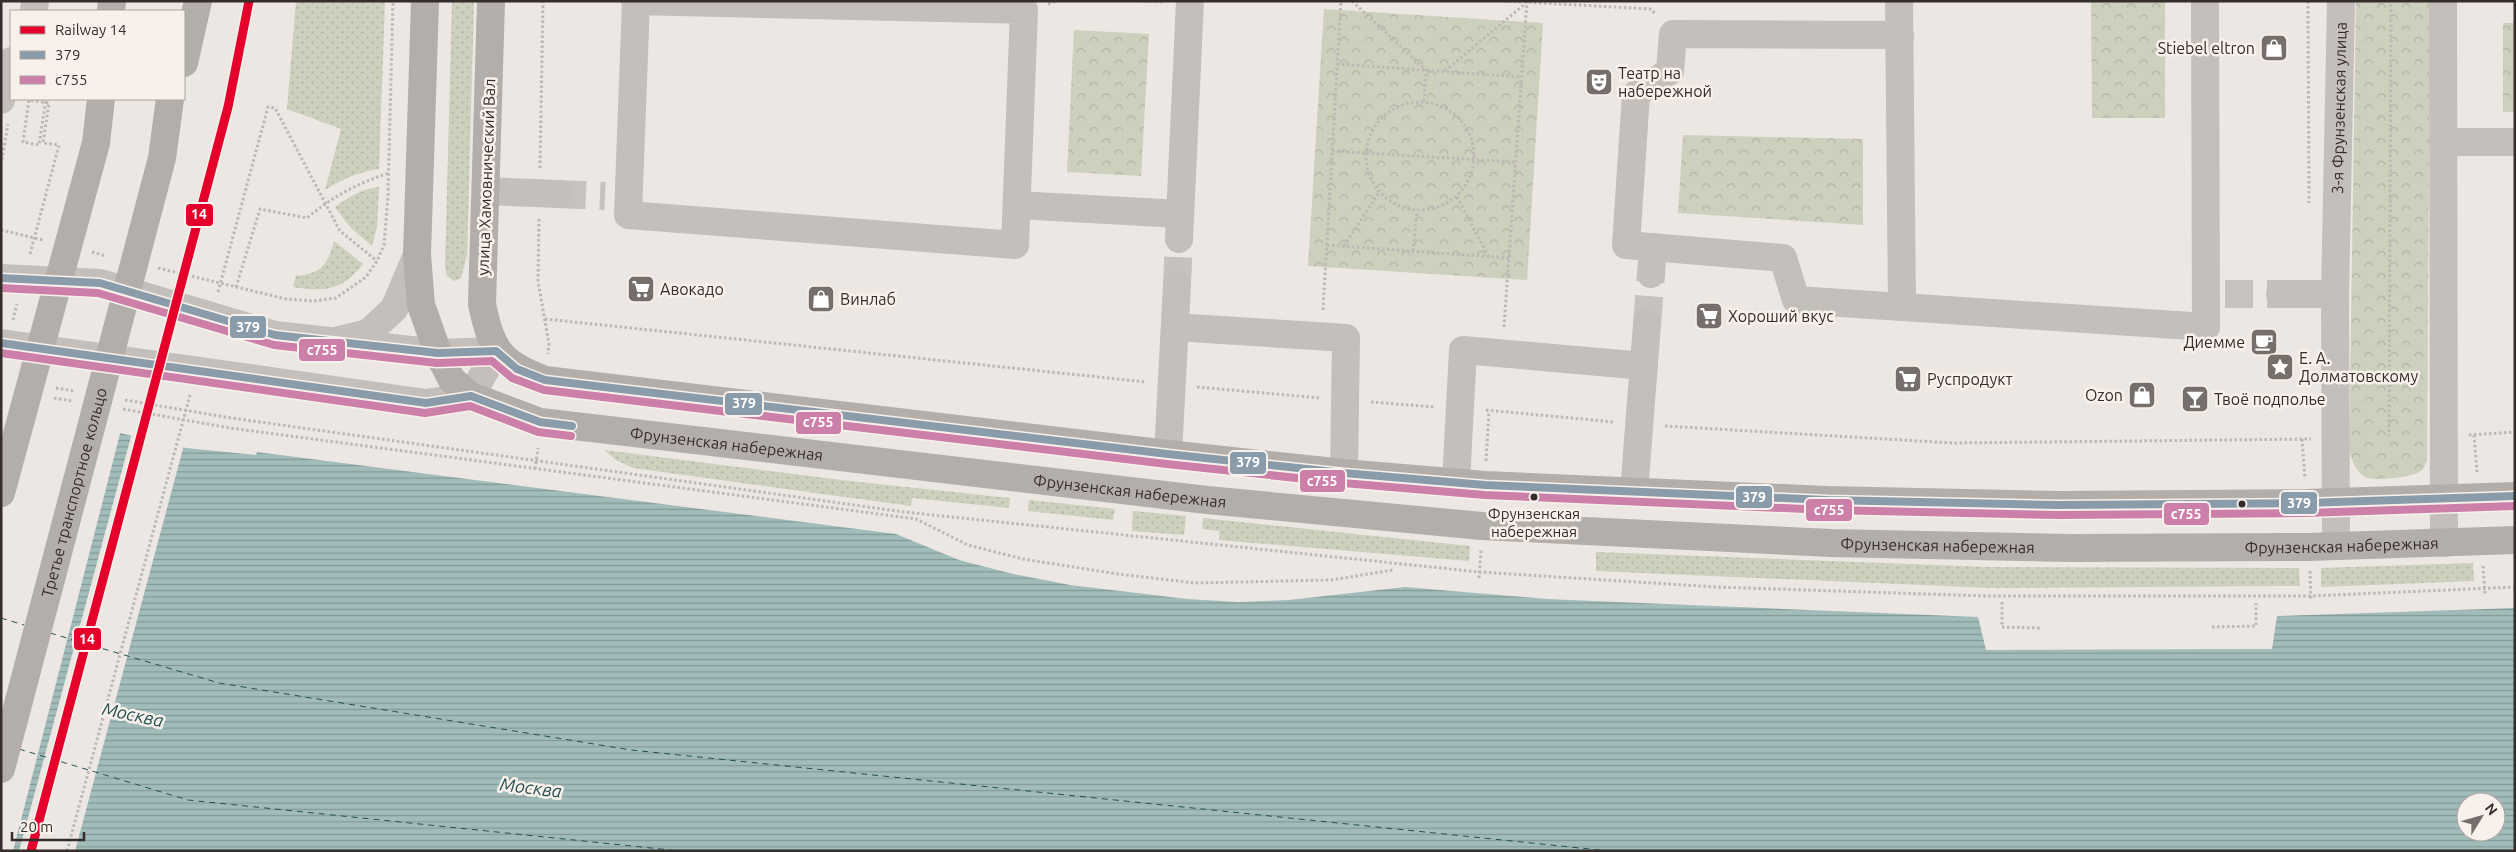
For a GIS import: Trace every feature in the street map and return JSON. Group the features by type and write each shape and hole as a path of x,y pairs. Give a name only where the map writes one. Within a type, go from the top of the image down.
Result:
{"main road":[{"path":"185,59 198,1"},
{"path":"425,1 417,256 421,305 438,353 452,380 471,396"},
{"name":"улица Хамовнический Вал","path":"491,1 482,304 488,332 496,351"},
{"path":"1,493 96,143 101,100"},
{"name":"Третье транспортное кольцо","path":"1,769 162,158 170,100"},
{"path":"162,158 175,100"},
{"path":"496,351 517,369 545,380 1168,454 1344,473 1456,482 1827,500 2050,505 2335,501 2515,496"},
{"name":"Фрунзенская набережная","path":"471,396 540,422 1207,500 1482,526 1821,542 2042,548 2336,546 2515,540"}],"street":[{"path":"636,1 1024,10 1016,245 628,215 616,197 636,1"},
{"path":"1017,205 1180,227 1190,1"},
{"path":"1899,1 1902,307"},
{"path":"1900,35 1673,34 1670,71 1636,94 1626,245 1783,258 1796,300 2206,327 2215,295 2205,1"},
{"name":"3-я Фрунзенская улица","path":"2336,546 2335,294 2341,1"},
{"path":"2443,1 2444,543"},
{"path":"5,109 7,64"},
{"path":"2443,142 2515,142"},
{"path":"486,191 558,194"},
{"path":"1651,274 1653,247"},
{"path":"327,342 368,333 394,309 417,256"},
{"path":"10,288 100,283 275,335 438,353 496,351"},
{"path":"1168,454 1177,286"},
{"path":"2280,294 2335,294"},
{"path":"1634,492 1647,324"},
{"path":"1175,327 1346,338 1344,473"},
{"path":"6,334 426,403 471,396 496,351"},
{"path":"1456,482 1463,350 1644,366"}],"path":[{"path":"286,299 314,302 336,298 366,277 377,261 384,245 389,173 393,1"},
{"path":"1321,336 1341,1"},
{"path":"1352,1 1426,70"},
{"path":"1504,1 1651,9 1673,34"},
{"path":"2389,437 2391,1"},
{"path":"1444,72 1527,2"},
{"path":"1502,354 1527,2"},
{"path":"1337,64 1521,77"},
{"path":"1424,102 1426,70"},
{"path":"29,259 59,145 43,143 49,103 29,100 23,142 40,144 46,102"},
{"path":"1424,102 1444,107 1461,120 1472,139 1475,160 1469,180 1457,197 1438,208 1417,211 1397,205 1379,192 1369,174 1366,153 1371,132 1384,115 1403,105 1424,102"},
{"path":"216,300 268,107 275,108 324,204 340,231 377,261"},
{"path":"1,165 5,109"},
{"path":"1332,150 1515,162"},
{"path":"236,287 260,209 307,218 324,204 361,182 389,173"},
{"path":"1344,246 1379,192"},
{"path":"1457,197 1489,257"},
{"path":"1413,251 1417,211"},
{"path":"1326,245 1509,258"},
{"path":"6,334 10,288"},
{"path":"545,319 1172,385 1639,425 1953,443 2313,439"},
{"path":"68,851 192,387"},
{"path":"49,397 78,402"},
{"path":"116,408 230,428 916,519 968,545 1022,559 1128,575 1195,583 1260,583 1331,580 1393,570"},
{"path":"1486,462 1489,411"},
{"path":"2465,435 2515,432"},
{"path":"2474,435 2477,474"},
{"path":"2302,439 2305,481"},
{"path":"535,469 538,448"},
{"path":"1479,578 1481,547"},
{"path":"2482,563 2485,594"},
{"path":"2310,568 2310,602"},
{"path":"2002,602 2002,627 2041,628"},
{"path":"2212,627 2256,626 2256,602"}],"green space":[{"path":"296,1 385,1 379,169 351,176 325,190 341,129 287,109"},
{"path":"452,1 474,1 467,255 461,278 454,281 447,276 445,267"},
{"path":"2091,1 2165,1 2165,118 2092,118"},
{"path":"2356,1 2430,1 2427,461 2422,470 2417,473 2387,479 2368,478 2360,473 2349,450"},
{"path":"1324,9 1543,23 1527,280 1308,266"},
{"path":"2503,23 2515,23 2515,112 2503,112"},
{"path":"1074,30 1149,34 1141,176 1067,172"},
{"path":"1683,135 1863,139 1863,225 1678,213"},
{"path":"379,187 377,227 372,246 350,227 335,207 356,194"},
{"path":"334,241 363,264 348,280 332,288 293,287 296,276 312,273 322,267 329,257"},
{"path":"604,450 850,481 1010,498 1009,508 912,498 911,506 633,468 616,460"},
{"path":"1029,500 1115,509 1113,520 1028,511"},
{"path":"1133,511 1186,516 1184,535 1132,531"},
{"path":"1203,518 1470,546 1469,561 1219,540 1219,531 1202,529"},
{"path":"1596,552 1990,567 2299,568 2300,586 1991,588 1596,571"},
{"path":"2473,563 2474,581 2321,587 2321,568"}],"water":[{"name":"Москва","path":"1,406 186,448 256,455 257,452 896,534 959,560 1013,574 1070,585 1187,599 1238,602 1289,600 1405,587 1547,599 1978,617 1986,650 2272,649 2277,616 2515,608 2515,851 1,851"}],"pier":[{"path":"1,403 121,430 13,851 1,851"},
{"path":"132,433 184,445 75,851 19,851"}],"ferry route":[{"path":"1,618 24,625"},
{"path":"50,633 219,683 631,750 1609,851"},
{"path":"19,749 188,800 680,851"}],"tunnel":[{"path":"558,194 605,196"},
{"path":"1177,285 1179,239"},
{"path":"1647,324 1651,274"},
{"path":"2225,294 2280,294"}],"rail line":[{"name":"14","path":"31,851 228,107 249,1"}],"transit line":[{"name":"379","path":"1,278 100,283 275,335 438,353 496,351 517,369 545,380 1344,473 1485,485 1827,500 2059,505 2306,503 2515,496"},
{"name":"с755","path":"1,288 98,293 274,345 437,363 492,361 512,378 544,390 1343,483 1485,495 1827,510 2059,515 2306,513 2515,506"},
{"name":"379","path":"1,343 426,403 471,396 540,422 572,426"},
{"name":"с755","path":"1,353 425,413 470,406 538,432 571,436"}],"place":[{"name":"Stiebel eltron","path":"2274,48"},
{"name":"Театр на набережной","path":"1599,82"},
{"name":"Авокадо","path":"641,289"},
{"name":"Винлаб","path":"821,299"},
{"name":"Хороший вкус","path":"1709,316"},
{"name":"Диемме","path":"2264,342"},
{"name":"Е. А. Долматовскому","path":"2280,367"},
{"name":"Руспродукт","path":"1908,379"},
{"name":"Ozon","path":"2142,395"},
{"name":"Твоё подполье","path":"2195,399"},
{"name":"Фрунзенская набережная","path":"1534,497"}]}
